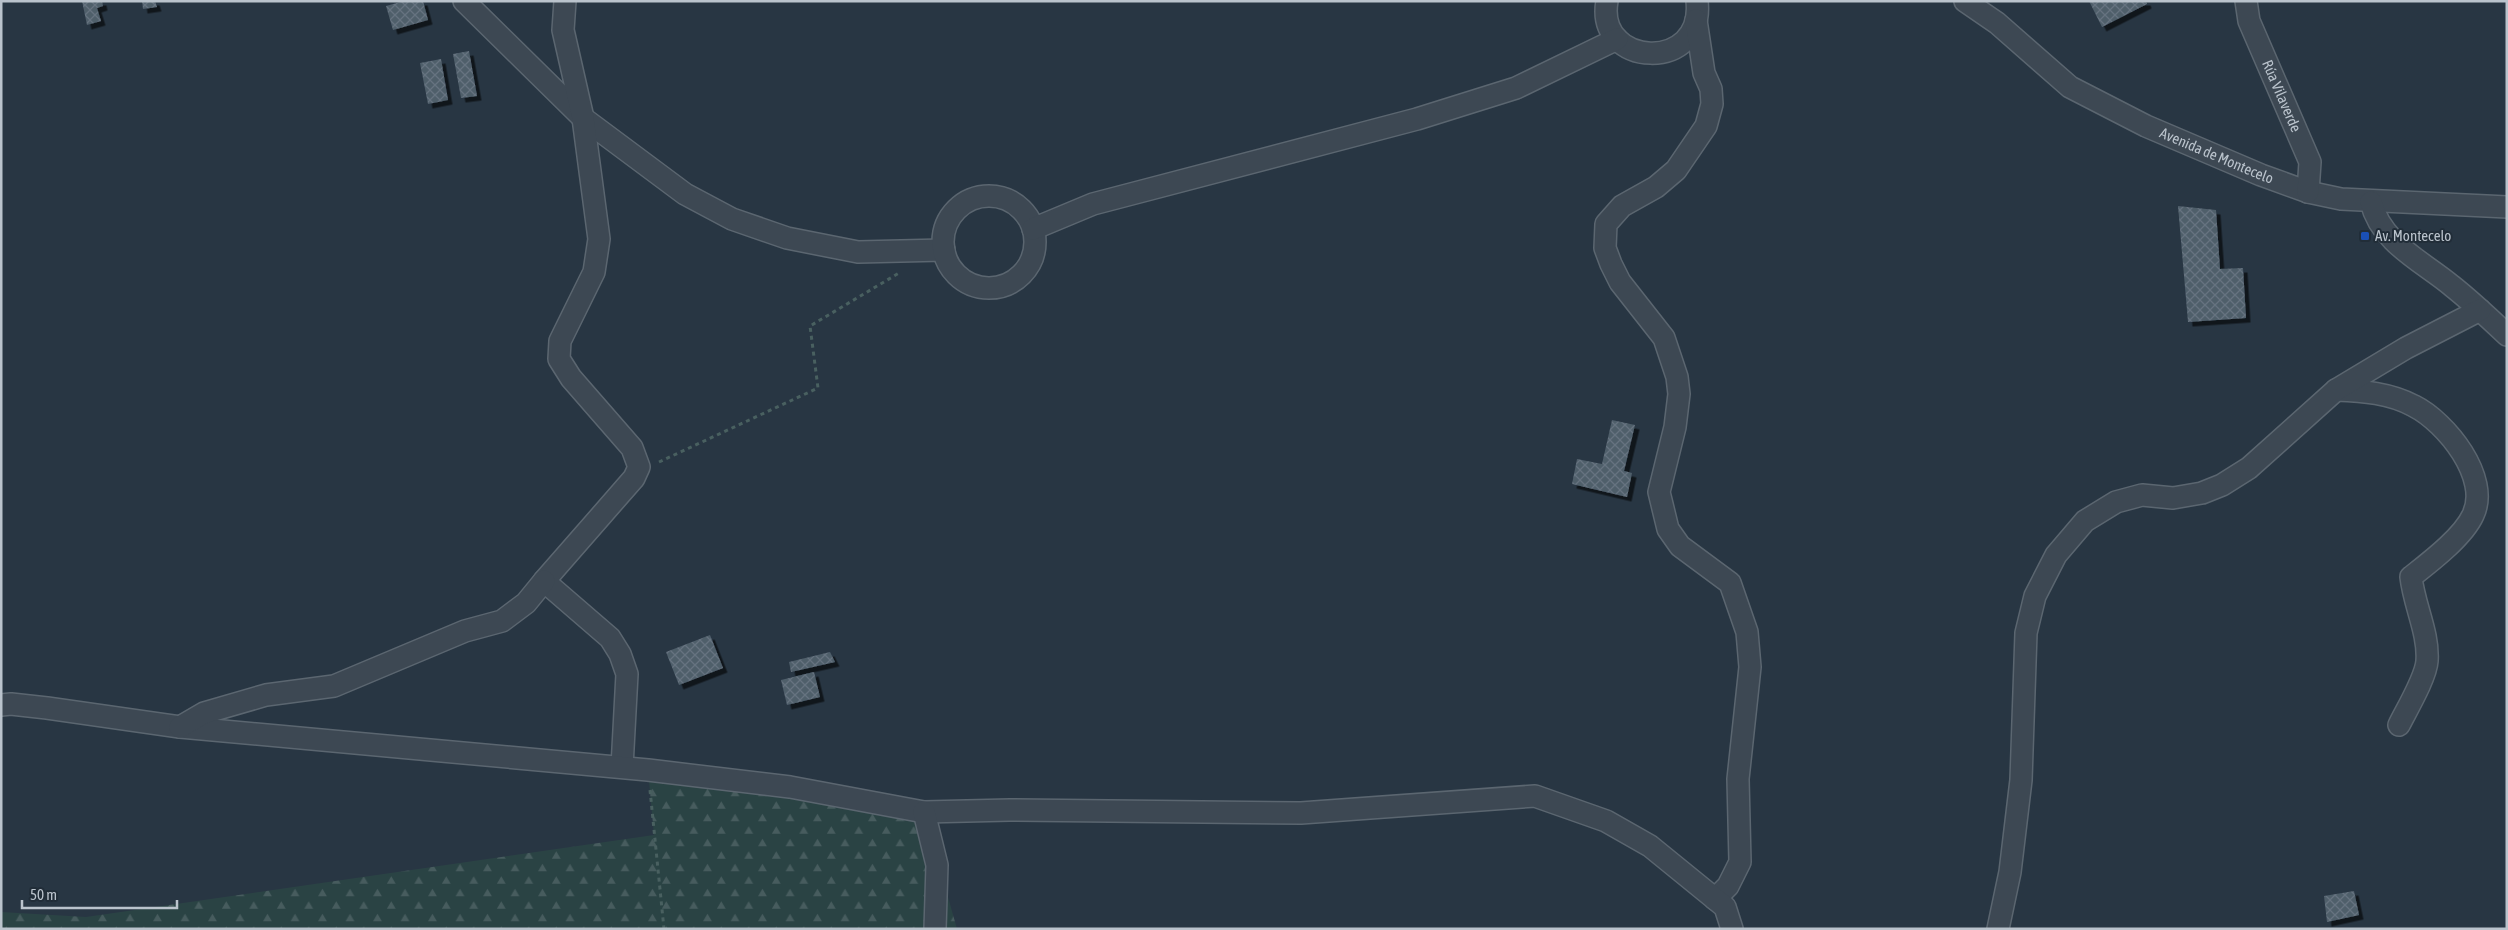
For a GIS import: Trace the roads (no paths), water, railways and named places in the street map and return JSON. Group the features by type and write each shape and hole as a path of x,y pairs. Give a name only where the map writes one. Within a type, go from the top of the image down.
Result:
{"street":[{"path":"464,1 583,118 685,194 732,219 787,238 858,252 944,250"},
{"path":"180,727 204,713 266,695 334,686 465,630 502,621 526,603 634,478 640,467 632,448 571,378 559,359 560,341 594,272 599,239 583,118 563,30 565,1"},
{"path":"1607,1 1607,18 1617,38 1628,48 1641,53 1655,54 1668,52 1681,44 1690,34 1697,11"},
{"name":"Avenida de Montecelo","path":"1965,1 1997,24 2070,87 2096,102 2261,175 2308,192 2341,199 2371,202 2507,207"},
{"name":"Rúa Vilaverde","path":"2246,1 2250,21 2310,162 2308,192"},
{"path":"1697,11 1704,73 1711,90 1712,104 1706,126 1676,170 1656,187 1622,206 1606,224 1605,248 1610,264 1620,282 1664,338 1677,376 1679,394 1675,426 1659,492 1668,528 1680,546 1730,582 1747,632 1750,667 1738,779 1740,862 1728,886 1715,899"},
{"path":"1033,230 1093,204 1417,119 1516,88 1617,38"},
{"path":"1668,52 1704,73"},
{"path":"987,196 1002,198 1016,204 1026,216 1033,230 1035,244 1028,265 1013,281 999,287 984,288 970,284 958,276 949,264 944,250 944,235 949,220 958,208 971,199 987,196"},
{"path":"2371,202 2375,218 2392,241 2438,275 2507,335"},
{"path":"1998,929 2010,872 2021,780 2026,633 2035,596 2056,555 2085,521 2116,502 2142,495 2173,498 2202,494 2222,484 2249,468 2336,390 2406,348 2480,310"},
{"path":"2336,390 2391,396 2415,406 2445,430 2465,457 2476,481 2478,497 2474,515 2462,530 2411,577 2413,597 2425,640 2427,661 2422,678 2399,725"},
{"path":"544,581 610,638 620,654 627,674 622,767"},
{"path":"1,705 11,704 38,707 180,727 622,767 790,786 924,812 1010,810 1301,813 1535,796 1606,821 1650,846 1725,907 1732,929"},
{"path":"924,812 937,865 935,929"}],"place":[{"name":"Av. Montecelo","path":"2365,236"}]}
